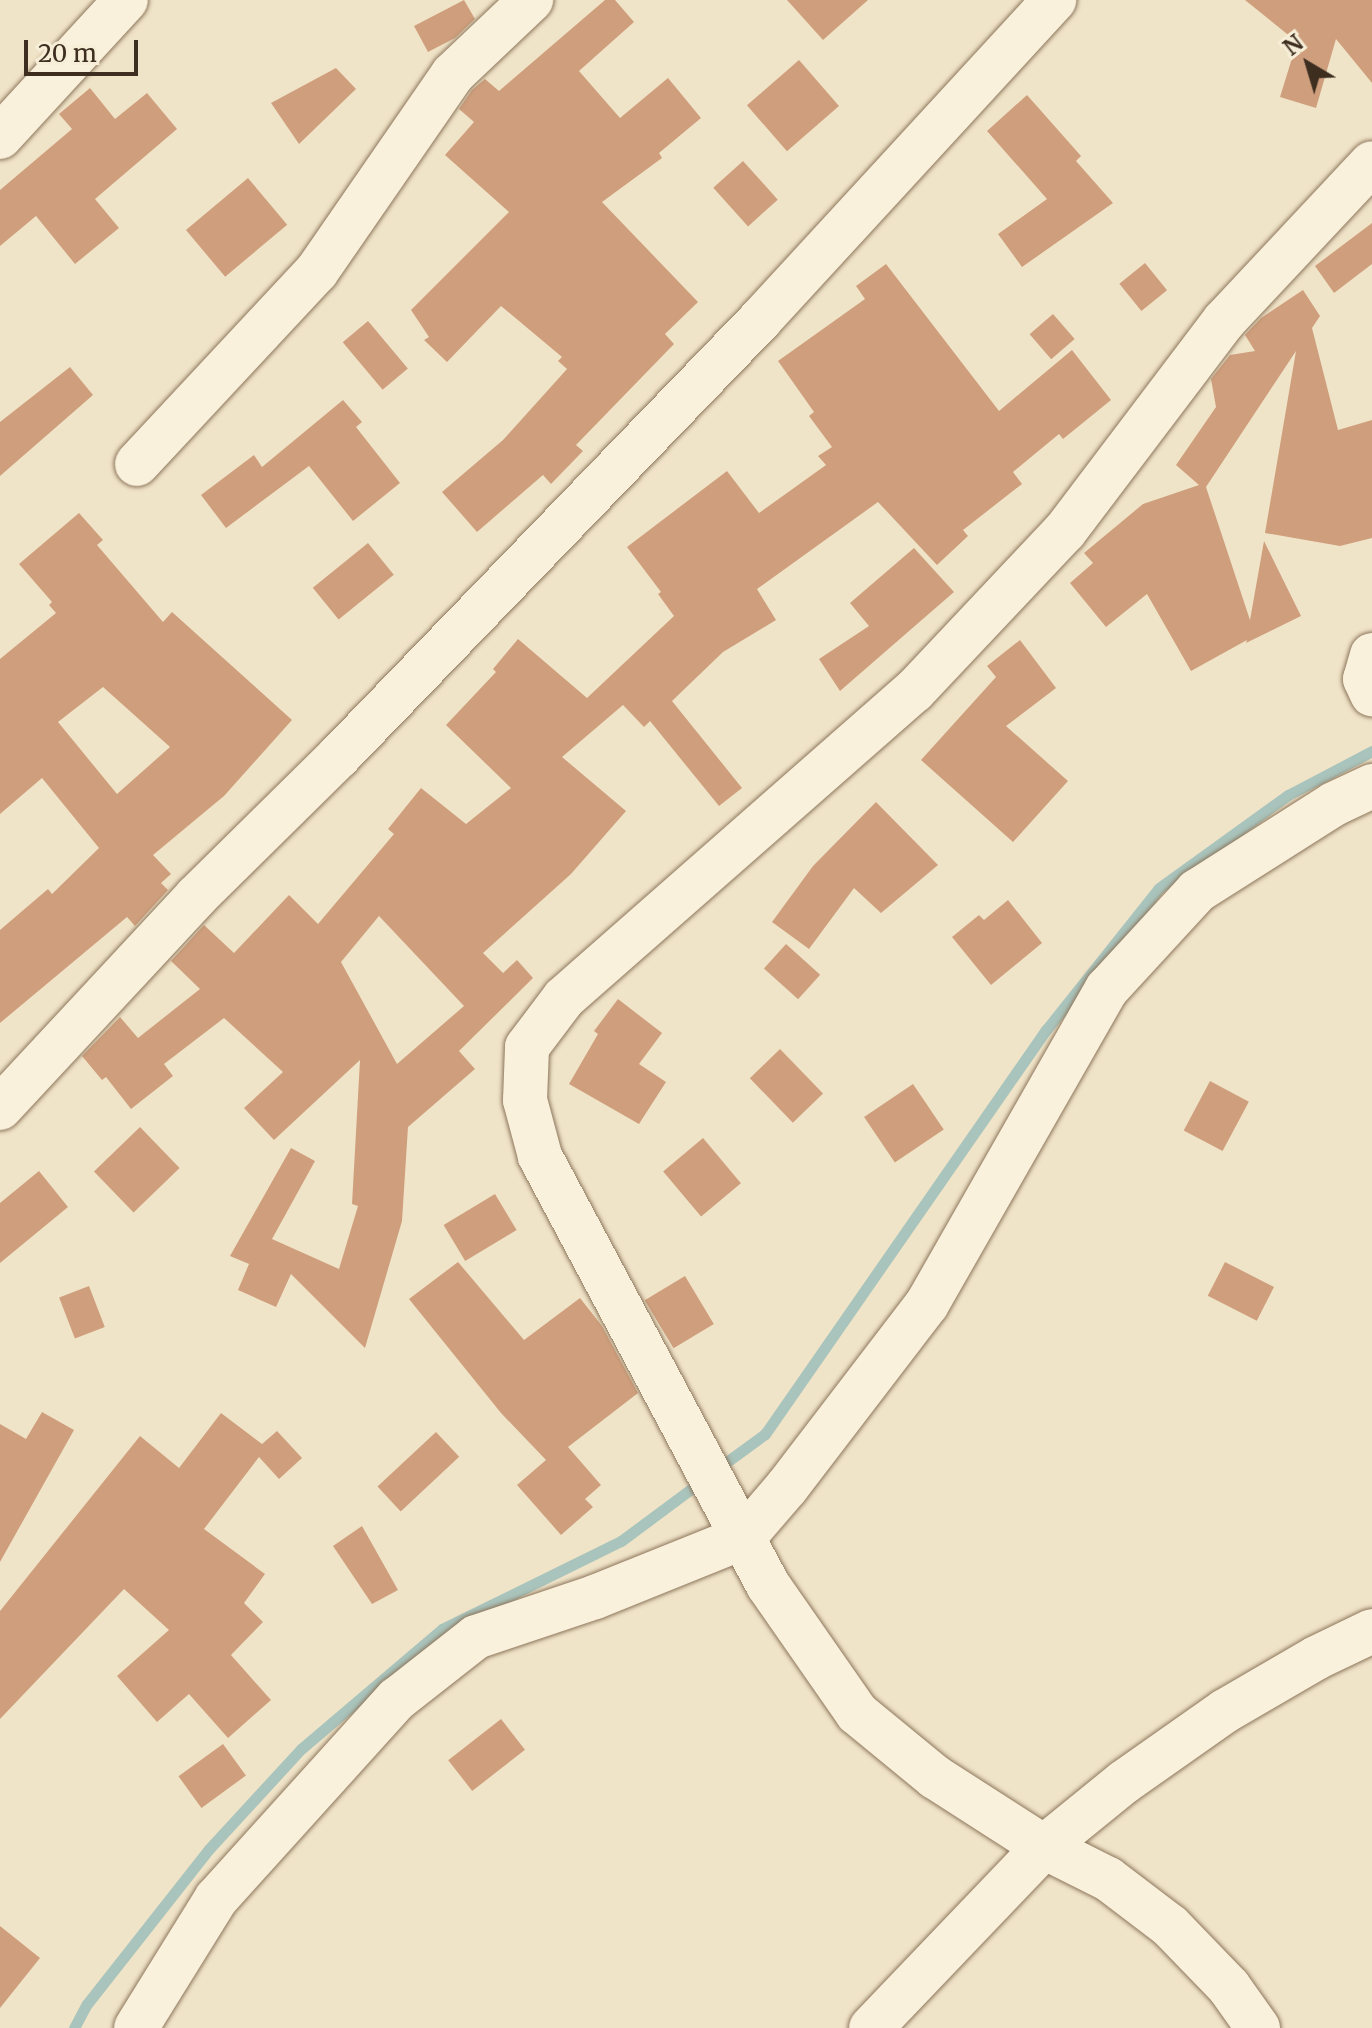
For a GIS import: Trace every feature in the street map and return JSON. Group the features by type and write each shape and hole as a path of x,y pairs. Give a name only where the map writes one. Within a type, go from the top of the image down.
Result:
{"street":[{"path":"0,137 126,0"},
{"path":"137,464 317,271 453,74 531,0"},
{"path":"0,1108 196,897 339,756 760,320 1054,0"},
{"path":"1258,2028 1229,1987 1170,1926 1108,1879 1044,1847 935,1777 857,1713 777,1598 710,1479 540,1156 525,1100 527,1047 564,998 914,691 1065,531 1224,321 1372,163"},
{"path":"1372,655 1365,679 1372,694"},
{"path":"136,2028 216,1899 397,1699 476,1637 595,1597 744,1537 787,1487 927,1304 1107,989 1197,891 1334,804 1372,786"},
{"path":"871,2028 1044,1847 1124,1782 1225,1711 1316,1658 1372,1631"}],"building":[{"path":"464,0 475,19 455,38 428,52 414,26"},
{"path":"605,0 615,0 634,22 579,71 620,118 668,78 701,118 659,153 662,158 602,202 698,302 665,334 674,344 576,445 583,451 551,484 543,475 477,532 442,492 503,440 567,369 558,361 562,357 501,306 447,362 424,340 429,337 411,310 509,212 445,155 474,122 459,109 472,90 485,79 499,91"},
{"path":"787,0 868,0 823,40"},
{"path":"1245,0 1372,0 1372,83 1336,39 1316,108 1280,97 1297,42"},
{"path":"799,60 839,106 787,151 747,105"},
{"path":"336,68 356,89 299,144 271,103"},
{"path":"90,88 115,119 147,93 177,129 95,199 119,228 75,264 36,216 0,246 0,190 72,129 59,114"},
{"path":"1027,95 1081,156 1076,161 1113,203 1022,267 998,234 1047,199 987,131"},
{"path":"743,161 778,200 748,226 713,188"},
{"path":"248,178 287,225 225,277 186,230"},
{"path":"1372,223 1372,264 1334,293 1315,266"},
{"path":"1145,263 1167,290 1141,311 1119,284"},
{"path":"886,264 999,411 1072,350 1111,400 1063,439 1059,434 1013,472 1022,484 963,530 968,536 937,565 878,502 757,589 776,620 723,652 672,701 742,788 719,806 650,721 644,727 623,705 562,757 626,811 571,874 483,953 503,973 517,960 533,978 459,1051 475,1069 408,1127 402,1221 365,1348 291,1274 276,1307 238,1290 249,1264 230,1256 291,1148 315,1161 272,1239 339,1269 358,1206 352,1204 360,1060 274,1140 244,1108 283,1072 224,1018 164,1064 173,1076 131,1109 106,1077 102,1080 82,1056 120,1017 138,1038 200,989 171,961 204,925 234,953 289,895 318,924 394,834 388,829 421,788 466,824 511,788 446,725 496,672 493,669 518,639 587,698 674,616 658,594 661,592 627,547 727,471 759,513 826,465 818,456 832,447 809,416 814,412 778,361 865,299 856,286","holes":["379,916 464,1006 397,1064 341,962"]},
{"path":"1303,290 1320,316 1312,328 1338,430 1372,420 1372,538 1340,546 1265,533 1296,351 1206,487 1250,620 1264,541 1301,616 1246,643 1247,640 1191,671 1147,594 1106,627 1070,583 1093,563 1084,553 1143,504 1199,485 1176,465 1216,407 1211,379 1230,355 1255,351 1245,335 1261,318"},
{"path":"1053,314 1075,339 1051,359 1030,334"},
{"path":"368,321 408,368 383,390 343,342"},
{"path":"70,367 93,395 0,476 0,422"},
{"path":"343,400 362,422 356,427 400,483 353,521 309,466 226,528 201,495 254,455 262,467"},
{"path":"79,513 103,540 97,545 163,622 172,612 292,720 224,796 153,855 171,874 161,883 168,890 135,926 127,917 0,1023 0,930 48,889 52,894 99,848 42,778 0,814 0,659 56,613 49,605 52,602 19,564","holes":["103,687 170,747 117,794 58,722"]},
{"path":"368,543 394,575 339,620 313,588"},
{"path":"914,548 954,592 840,691 819,659 869,626 850,603"},
{"path":"1020,640 1056,688 1006,726 1068,781 1013,842 921,760 996,677 987,666"},
{"path":"876,802 938,865 881,913 854,888 809,949 772,922 813,866"},
{"path":"1008,900 1042,943 991,985 952,937 979,915 984,920"},
{"path":"786,944 820,975 798,999 764,969"},
{"path":"618,999 662,1033 639,1064 666,1082 639,1124 569,1084 598,1034 594,1031"},
{"path":"780,1049 823,1094 793,1123 750,1078"},
{"path":"1210,1081 1249,1102 1223,1151 1184,1130"},
{"path":"913,1084 944,1130 895,1163 864,1117"},
{"path":"140,1127 180,1168 134,1212 94,1171"},
{"path":"703,1138 741,1183 701,1217 663,1171"},
{"path":"39,1171 68,1207 0,1263 0,1203"},
{"path":"495,1194 517,1230 465,1261 444,1225"},
{"path":"458,1262 524,1340 580,1298 602,1326 638,1393 568,1447 601,1485 585,1499 593,1507 561,1535 517,1485 546,1460 501,1413 409,1299"},
{"path":"1225,1262 1274,1287 1257,1321 1208,1296"},
{"path":"685,1276 714,1324 674,1348 645,1300"},
{"path":"89,1286 105,1327 75,1339 59,1297"},
{"path":"42,1412 74,1430 0,1562 0,1424 26,1439"},
{"path":"221,1413 262,1444 277,1431 302,1458 279,1479 259,1457 204,1529 265,1574 244,1603 263,1622 231,1655 271,1700 228,1738 189,1694 157,1722 117,1676 169,1630 124,1589 0,1719 0,1611 140,1436 179,1468"},
{"path":"436,1432 459,1457 401,1511 377,1487"},
{"path":"362,1526 398,1590 372,1604 333,1546"},
{"path":"501,1719 525,1750 472,1791 448,1760"},
{"path":"223,1744 246,1776 201,1808 179,1776"},
{"path":"0,1926 40,1958 0,2008"}],"waterway":[{"path":"717,1469 765,1434 1046,1030 1159,888 1288,795 1372,751"},
{"path":"74,2028 87,2004 209,1849 301,1749 442,1629 621,1541 703,1480"}]}
